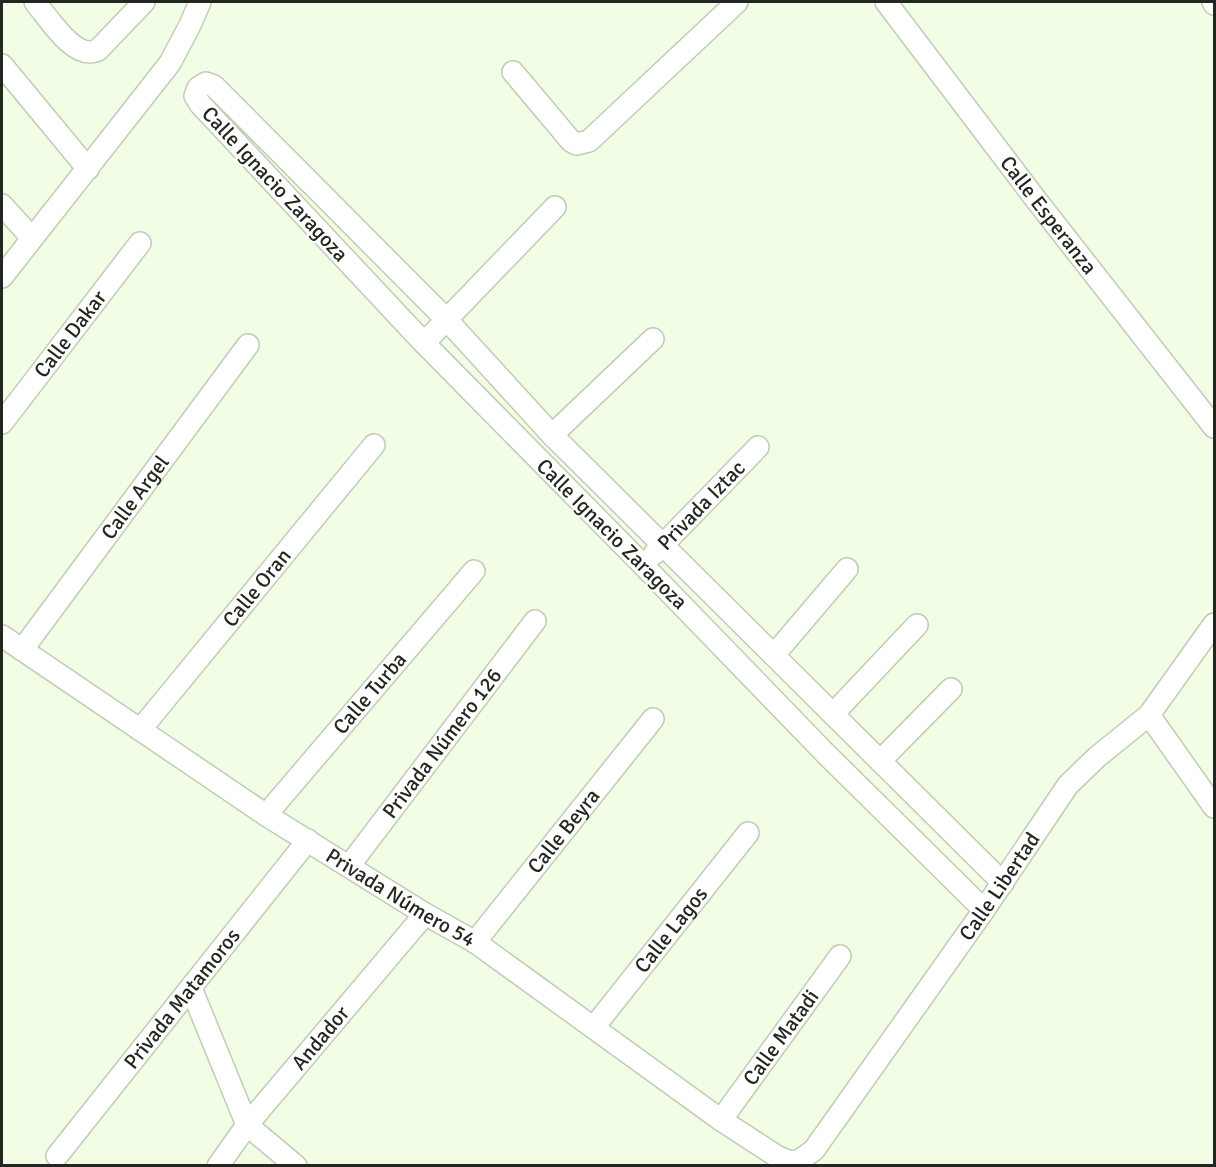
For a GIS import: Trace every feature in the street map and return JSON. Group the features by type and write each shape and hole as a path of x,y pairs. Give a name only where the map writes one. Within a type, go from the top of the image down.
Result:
{"street":[{"path":"35,2 66,40 86,53 99,50 144,2"},
{"path":"2,277 170,63 200,2"},
{"path":"513,72 571,141 576,144 590,141 737,2"},
{"name":"Calle Esperanza","path":"886,2 1037,201 1215,426"},
{"path":"2,65 88,169"},
{"name":"Calle Ignacio Zaragoza","path":"984,910 826,754 643,565 423,344 200,104 195,96 198,88 206,83 214,86 447,320 552,435 1003,883"},
{"path":"2,205 32,238"},
{"path":"423,344 555,207"},
{"name":"Calle Dakar","path":"2,423 140,243"},
{"path":"552,435 653,339"},
{"name":"Calle Argel","path":"22,650 249,345"},
{"name":"Calle Oran","path":"140,730 374,445"},
{"name":"Privada Iztac","path":"643,565 758,447"},
{"path":"774,655 847,569"},
{"name":"Calle Turba","path":"266,815 474,571"},
{"name":"Privada Número 126","path":"349,866 535,621"},
{"name":"Calle Libertad","path":"797,1162 814,1150 1003,883 1068,785 1097,757 1149,715 1215,624"},
{"path":"833,714 917,625"},
{"name":"Privada Número 54","path":"2,636 266,815 425,915 475,942 721,1120 778,1156 797,1162"},
{"path":"880,761 951,689"},
{"path":"1149,715 1215,807"},
{"name":"Calle Beyra","path":"475,942 653,719"},
{"path":"922,849 945,824"},
{"name":"Calle Lagos","path":"594,1027 748,833"},
{"name":"Privada Matamoros","path":"57,1156 308,840"},
{"name":"Andador","path":"218,1166 247,1125 425,915"},
{"name":"Calle Matadi","path":"721,1120 840,956"},
{"path":"191,988 247,1125 296,1166"}]}
